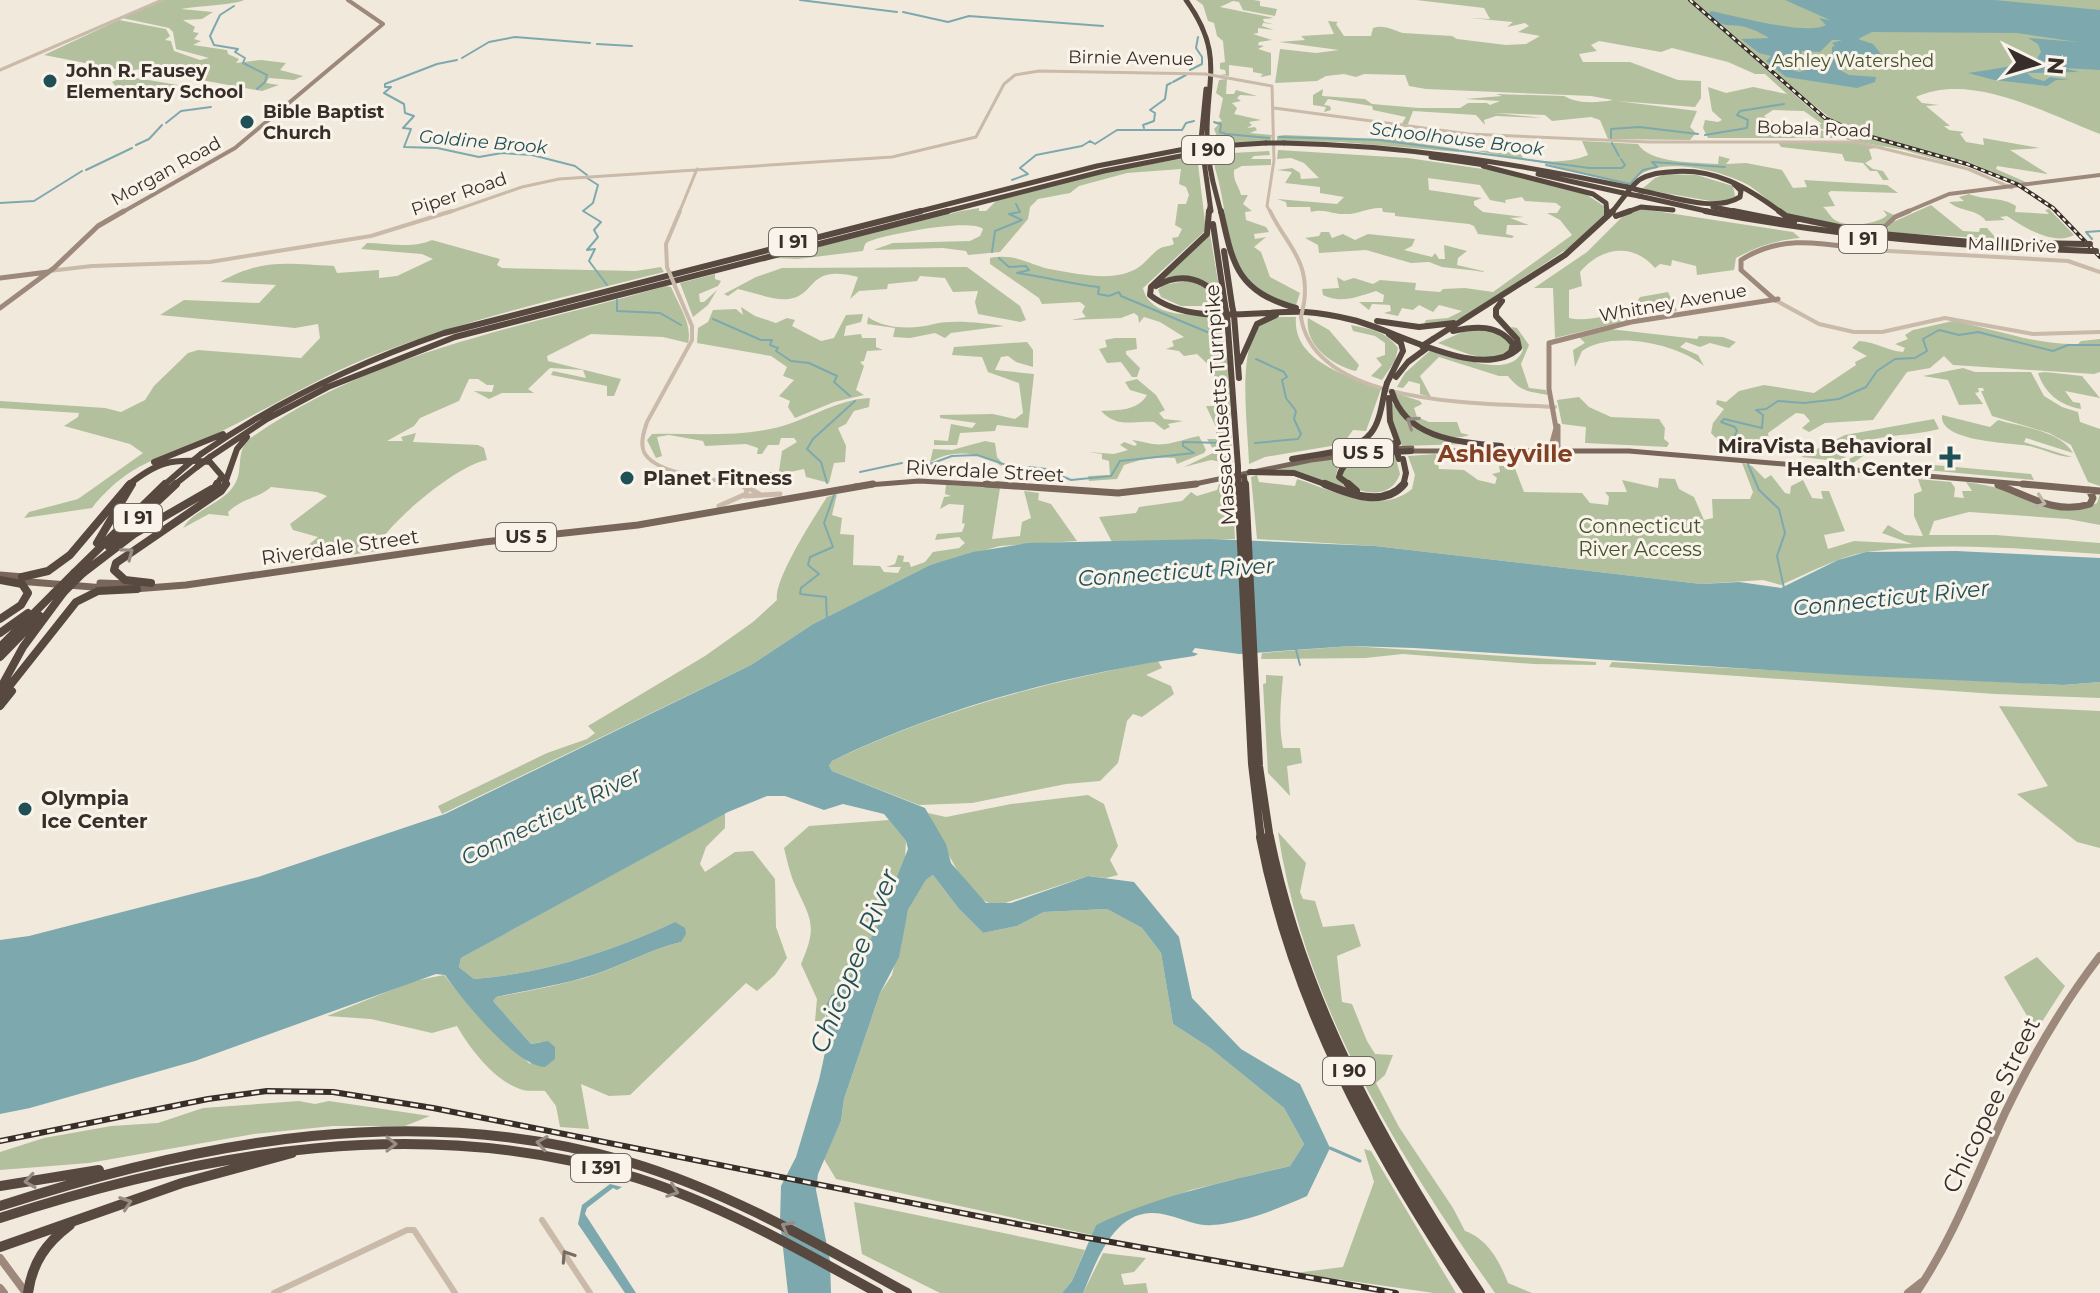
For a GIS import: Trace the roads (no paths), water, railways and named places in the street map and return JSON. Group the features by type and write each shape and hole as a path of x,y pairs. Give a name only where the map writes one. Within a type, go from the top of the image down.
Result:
{"highway":[{"name":"Massachusetts Turnpike","path":"1183,0 1202,23 1213,55 1207,136 1226,305"},
{"name":"Massachusetts Turnpike","path":"1183,0 1201,30 1208,55 1201,136 1226,305"},
{"name":"I 91","path":"78,573 206,456 277,405 364,362 468,326 1097,166 1219,148 1360,145 1450,154 1789,228 1941,246 2094,247"},
{"name":"I 91","path":"1283,146 1455,160 1625,190"},
{"name":"I 91","path":"0,647 186,466 319,391 409,353 489,327 1191,151"},
{"path":"1455,160 1519,173 1593,194 1606,203 1609,209 1607,218"},
{"path":"1396,367 1565,255 1607,218 1645,176 1662,171 1689,170 1736,182 1774,210 1791,218 1863,232"},
{"path":"1435,340 1578,251 1616,216 1644,181 1664,173 1686,172 1718,178 1735,185 1741,194 1734,202 1716,204 1640,194"},
{"path":"1212,178 1227,248 1243,281 1266,299 1363,320 1423,327 1463,320"},
{"name":"I 91","path":"1640,194 1863,232 1953,241 2094,247"},
{"path":"1210,206 1208,231 1153,283 1150,292 1154,300 1169,308 1187,311 1313,311"},
{"path":"1616,216 1629,209 1649,206 1789,228"},
{"path":"1228,315 1226,305 1213,289 1198,280 1170,279 1154,290 1161,302 1182,308 1313,311"},
{"path":"1363,320 1471,360 1498,362 1512,357 1519,348 1517,339 1496,316 1497,307 1502,301"},
{"path":"1238,367 1260,321 1277,315 1313,311"},
{"name":"Massachusetts Turnpike","path":"1228,315 1243,472"},
{"name":"Massachusetts Turnpike","path":"1228,315 1238,367 1252,684 1263,824 1289,947 1332,1054 1387,1163 1469,1293"},
{"path":"1363,320 1476,358 1500,358 1513,348 1509,338 1491,329 1475,327 1453,331"},
{"path":"1292,459 1365,438 1372,431 1403,352 1402,345 1388,333 1363,320"},
{"path":"1243,472 1291,473 1350,493 1378,497 1391,495 1403,487 1406,476 1384,412 1389,389 1405,365 1425,347"},
{"path":"1389,389 1399,413 1420,428 1453,440 1501,446"},
{"path":"151,583 120,577 115,572 115,564 227,484 234,453 242,441 319,391"},
{"path":"69,556 133,473 215,438 277,405"},
{"path":"1401,459 1401,480 1388,492 1361,492 1346,486 1339,477 1340,466 1351,459 1411,451"},
{"path":"22,577 44,574 69,556 128,483 160,465 194,459 210,462 222,478 216,489 182,518"},
{"path":"78,573 112,523 132,484 160,465"},
{"path":"78,573 140,530 210,491 219,478 218,469"},
{"path":"0,578 22,584 28,593 21,605 0,619"},
{"path":"0,698 76,602 93,593 137,589"},
{"path":"0,633 58,593"},
{"path":"0,689 58,593"},
{"name":"I 91","path":"0,657 58,593"},
{"path":"0,706 66,612"},
{"name":"Massachusetts Turnpike","path":"1263,824 1295,938 1340,1053 1407,1179 1480,1293"},
{"name":"I 391","path":"0,1218 152,1173 315,1141 434,1132 511,1138 589,1151 647,1168 731,1200 910,1293"},
{"path":"0,1247 315,1141"},
{"name":"I 391","path":"0,1206 162,1159 252,1142 450,1145 536,1155 603,1168 733,1215 872,1291"},
{"path":"0,1186 162,1159"},
{"path":"27,1293 33,1266 39,1255 55,1236 76,1220"}],"main road":[{"name":"Morgan Road","path":"0,308 49,271 101,224 237,146 381,27 382,22 348,0"},
{"path":"1872,248 1880,231 1895,217 1938,197 2100,175"},
{"name":"Whitney Avenue","path":"1777,299 1741,270 1743,259 1778,244 1807,240 1872,248"},
{"name":"Piper Road","path":"0,278 49,271"},
{"name":"Whitney Avenue","path":"1553,407 1550,385 1552,342 1637,321 1777,299"},
{"path":"1553,407 1556,428 1554,448"},
{"name":"Riverdale Street","path":"0,578 151,583 639,521 758,496 914,479 1085,490 1144,489 1292,459 1356,451 1501,446 1731,458"},
{"name":"Riverdale Street","path":"0,578 137,589 186,585 655,523 805,493 904,482 1135,492 1180,487 1331,456 1554,448"},
{"name":"US 5","path":"1731,458 2100,490"},
{"name":"US 5","path":"1731,458 2100,490"},
{"path":"1977,480 2064,508 2090,504 2093,498 2089,490"},
{"path":"625,532 655,523"},
{"path":"584,531 601,532 604,539"},
{"name":"Chicopee Street","path":"1916,1293 1949,1241 2032,1056 2064,1003 2100,956"},
{"path":"0,1258 27,1293"},
{"name":"Chicopee Street","path":"1908,1293 1928,1277"},
{"path":"0,1288 4,1293"}],"street":[{"path":"0,70 162,0"},
{"name":"Piper Road","path":"49,271 92,266 223,261 388,232 548,180 895,157 964,142 981,132 1005,82 1015,75 1036,71"},
{"name":"Birnie Avenue","path":"1036,71 1205,74 1272,86 1274,108"},
{"path":"1274,108 1274,163 1267,206 1305,268 1308,281 1301,317 1303,337 1321,358 1342,370 1394,390 1445,402 1553,407"},
{"name":"Bobala Road","path":"1274,108 1437,132 1608,140 1856,142 1968,169 2012,188"},
{"path":"697,168 666,244 667,267 693,337 645,429 644,447 651,458 670,470 753,486"},
{"name":"Mall Drive","path":"1872,248 1920,254 2068,261 2100,272"},
{"path":"1777,299 1806,319 1836,329 1863,333 1882,332 1938,318 1968,320 2042,334 2100,332"},
{"path":"735,483 745,486 747,491"},
{"path":"740,498 753,486"},
{"path":"753,486 758,496"},
{"path":"750,504 758,496"},
{"path":"719,506 740,498 758,496"},
{"path":"542,1220 590,1293"},
{"path":"274,1293 405,1230 416,1230 455,1293"},
{"path":"1923,1293 1928,1277"}],"water":[{"path":"1785,0 1994,0 2100,10 2100,70 2064,68 2079,72 2027,73 2044,81 2050,77 2069,80 2056,80 2047,86 1994,80 1968,73 2035,62 2041,52 2038,44 2028,38 2077,42 2017,33 1872,32 1858,39 1873,44 1881,54 1860,66 1838,65 1838,69 1849,75 1876,77 1875,82 1857,88 1786,77 1766,61 1771,56 1759,53 1741,39 1769,38 1745,27 1725,25 1708,15 1711,11 1804,28 1826,25 1819,18 1830,20","holes":["1832,40 1842,40 1832,43 1835,46 1832,47 1832,57 1817,61 1822,66 1799,72 1792,70 1785,61 1801,63 1804,60 1800,57 1802,51 1820,52"]},
{"name":"Connecticut River","path":"1211,539 1375,546 1701,584 1739,582 1781,588 1838,560 1866,552 1956,551 2100,558 2100,682 2063,685 1864,676 1414,648 1351,646 1239,654 1195,648 1192,652 1198,654 1194,656 1101,672 964,708 875,741 832,761 829,766 832,771 925,808 946,844 951,863 986,903 1011,903 1088,876 1134,882 1179,937 1192,998 1241,1049 1300,1084 1330,1148 1307,1196 1260,1215 1224,1224 1197,1224 1159,1213 1137,1215 1107,1242 1083,1293 1062,1293 1072,1281 1096,1225 1167,1198 1290,1166 1304,1144 1284,1108 1210,1048 1173,1024 1161,953 1142,928 1107,909 1044,912 1017,926 983,933 959,909 933,875 926,880 908,910 899,957 880,993 844,1099 841,1121 818,1174 816,1190 830,1261 831,1293 788,1293 780,1221 781,1186 796,1157 819,1080 828,1039 825,1007 831,995 842,990 877,927 908,849 906,841 884,814 843,804 824,810 785,796 767,796 728,812 461,958 459,967 474,979 501,976 577,960 675,922 685,928 686,934 681,942 604,971 569,982 496,997 493,1001 531,1044 548,1041 555,1047 555,1059 545,1067 519,1056 476,1014 445,975 436,974 195,1061 0,1114 0,940 29,936 258,877 445,814 751,665 813,624 930,565 973,552 1028,543"},
{"path":"610,1184 622,1187 617,1190 613,1188 587,1208 585,1214 636,1293 625,1293 578,1224 582,1205"}],"waterway":[{"path":"800,0 897,12"},
{"path":"234,6 220,15 210,36 214,45 238,49 235,52 245,58 243,63 267,75 265,82 257,89"},
{"path":"903,12 948,22 969,16 1103,26"},
{"name":"Goldine Brook","path":"462,58 489,42 515,37 590,43"},
{"path":"1190,70 1202,64 1202,57 1196,48 1198,37"},
{"name":"Goldine Brook","path":"597,44 632,46"},
{"name":"Goldine Brook","path":"457,60 437,64 385,84 385,87 391,87 384,93 404,104 405,113 414,116 403,128 411,129 404,147 437,148 479,157 502,153 532,155 575,166 587,175"},
{"path":"1173,82 1186,75"},
{"path":"1144,128 1143,125 1154,121 1155,113 1150,110 1165,99 1167,85 1171,83"},
{"name":"Schoolhouse Brook","path":"1705,135 1747,128 1748,120 1737,115 1740,111 1784,104"},
{"path":"166,123 181,111 211,107"},
{"name":"Schoolhouse Brook","path":"1012,180 1028,174 1020,168 1036,155 1082,146 1090,141 1095,144 1117,130 1182,130 1186,123 1194,121"},
{"name":"Schoolhouse Brook","path":"1214,122 1221,124 1220,132 1226,134 1269,138"},
{"path":"136,145 149,139 162,125"},
{"name":"Schoolhouse Brook","path":"1611,138 1611,129 1639,127 1698,134"},
{"name":"Schoolhouse Brook","path":"1279,137 1379,140 1589,168 1622,168 1625,165 1621,159"},
{"name":"Schoolhouse Brook","path":"1612,143 1619,156"},
{"path":"86,170 132,148"},
{"path":"1546,165 1630,184 1643,170 1657,167 1652,162 1725,167"},
{"path":"0,203 34,201 82,171"},
{"name":"Goldine Brook","path":"587,178 598,185 593,203 583,211 601,222 594,230 598,237 587,250 595,249 589,261 607,285"},
{"name":"Schoolhouse Brook","path":"992,252 995,231 1022,220 1009,214 1020,212 1016,204"},
{"path":"2092,239 2086,232 2100,231"},
{"name":"Schoolhouse Brook","path":"999,258 1009,267 1026,266 1029,270 1017,273 1099,287 1098,294 1109,296 1119,292 1121,296 1212,334"},
{"name":"Goldine Brook","path":"617,300 617,311 660,313 681,325"},
{"name":"Goldine Brook","path":"713,319 761,340 772,340 770,345 778,348 776,351 791,361 809,363 837,376 834,382 850,396"},
{"path":"1736,446 1732,441 1737,431 1735,427 1721,422 1724,419 1762,428 1763,415 1756,410 1766,409 1778,401 1804,403 1839,399 1866,387 1877,371 1895,359 1915,358 1927,351 1923,339 1939,330 1959,335 1978,332 2053,351 2068,345 2100,345"},
{"name":"Schoolhouse Brook","path":"1255,443 1298,439 1301,434 1294,419 1296,411 1286,398 1282,380 1287,377 1284,372 1256,359"},
{"name":"Goldine Brook","path":"827,483 821,462 807,449 813,439 855,401"},
{"name":"Schoolhouse Brook","path":"930,464 952,456 977,455 1021,470 1030,467 1046,469 1071,480 1111,476 1120,461 1194,453 1183,446 1183,442 1224,443"},
{"name":"Schoolhouse Brook","path":"860,472 902,463"},
{"name":"Connecticut River","path":"1748,464 1759,490 1779,509 1785,533 1777,556 1784,588"},
{"name":"Goldine Brook","path":"827,621 826,597 800,594 801,588 819,574 808,565 810,557 833,547 824,523 834,495"},
{"path":"1295,646 1300,665"},
{"path":"1330,1148 1360,1161"}],"railway":[{"path":"1690,0 1825,118 1861,134 1967,164 2017,184 2053,208 2100,257"},
{"path":"0,1141 208,1099 267,1091 333,1092 433,1108 1083,1237 1396,1293"}],"place":[{"name":"John R. Fausey Elementary School","path":"50,81"},
{"name":"Bible Baptist Church","path":"247,122"},
{"name":"MiraVista Behavioral Health Center","path":"1950,457"},
{"name":"Planet Fitness","path":"627,478"},
{"name":"Olympia Ice Center","path":"25,809"}],"district":[{"name":"Ashleyville","path":"1505,453"}],"park label":[{"name":"Ashley Watershed","path":"1853,61"},
{"name":"Connecticut River Access","path":"1640,538"}],"water label":[{"name":"Chicopee River","path":"854,961"}]}
